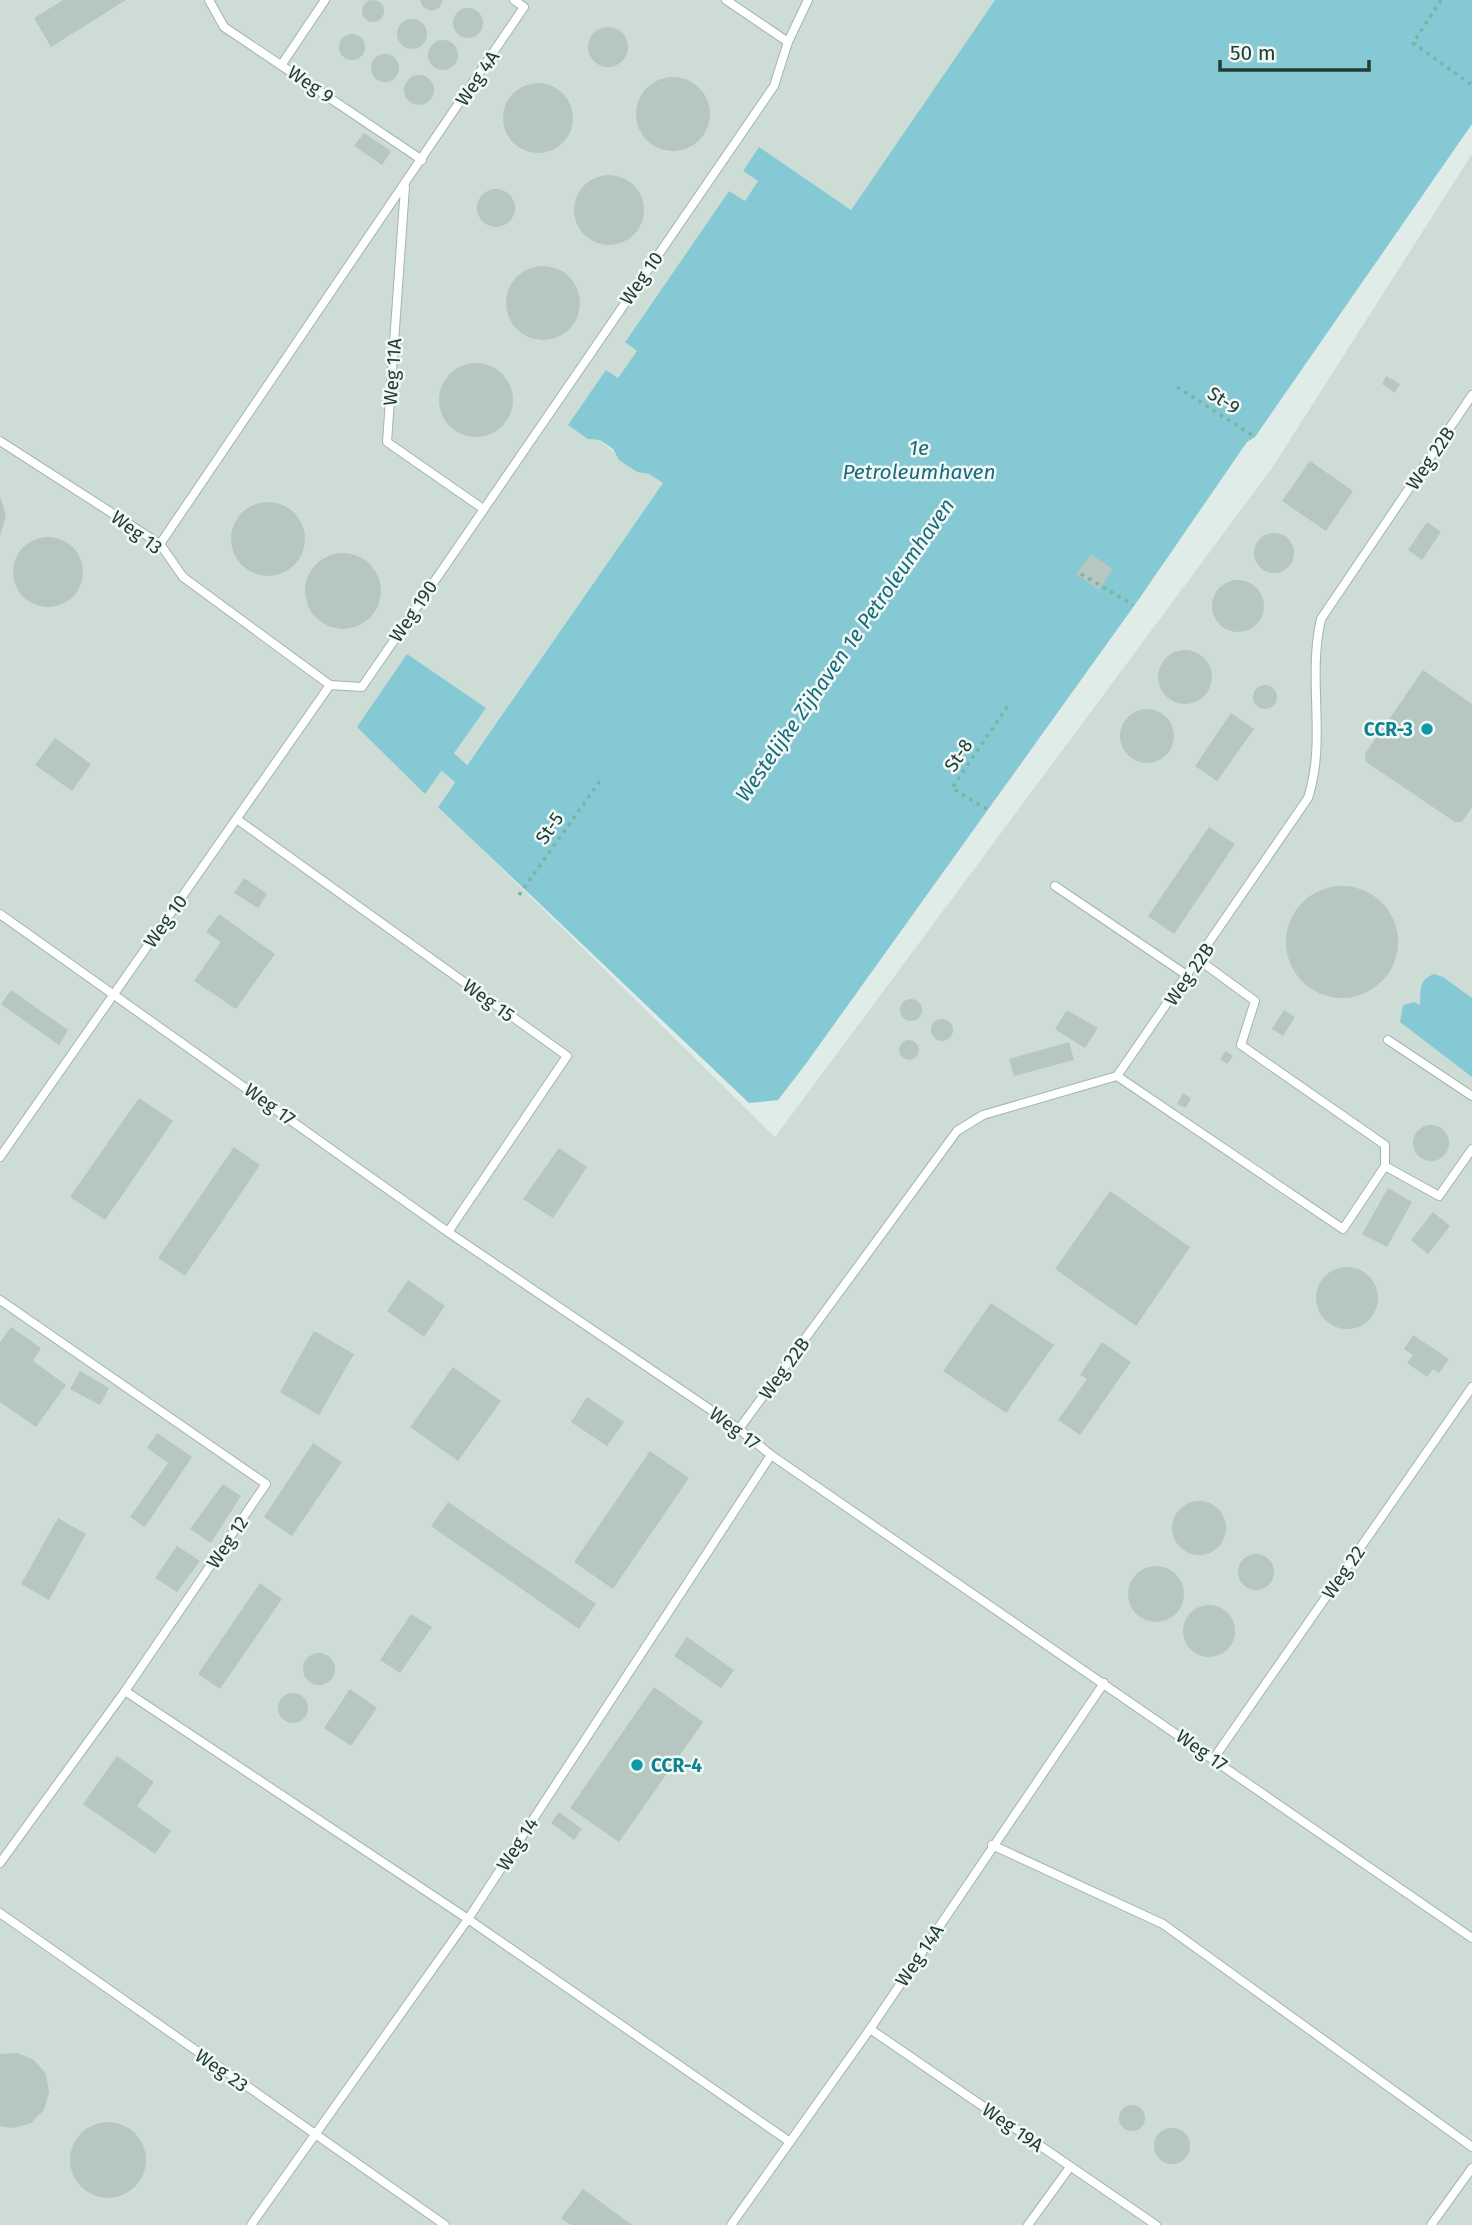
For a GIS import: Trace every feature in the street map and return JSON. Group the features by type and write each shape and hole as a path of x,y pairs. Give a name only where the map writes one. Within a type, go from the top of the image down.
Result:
{"lane":[{"name":"Weg 9","path":"209,0 224,27 422,160"},
{"path":"282,64 325,0"},
{"name":"Weg 4A","path":"422,160 524,7 514,0"},
{"path":"726,0 788,41"},
{"name":"Weg 10","path":"482,508 774,86 788,41 808,0"},
{"path":"160,544 422,160"},
{"name":"Weg 11A","path":"405,186 387,442 482,508"},
{"name":"Weg 22B","path":"739,1429 957,1131 983,1115 1117,1076 1188,976 1308,798 1317,770 1314,650 1321,620 1472,395"},
{"name":"Weg 13","path":"0,441 160,544 183,577 330,685"},
{"name":"Weg 190","path":"330,685 362,687 482,508"},
{"name":"Weg 10","path":"0,1157 330,685"},
{"name":"Weg 15","path":"238,820 567,1056 448,1232"},
{"path":"1055,886 1188,976"},
{"name":"Weg 17","path":"0,914 448,1232 739,1429 771,1455 1472,1938"},
{"path":"1117,1076 1343,1229 1385,1166 1385,1145 1241,1045 1255,1001 1199,960"},
{"path":"1388,1040 1472,1096"},
{"path":"1385,1166 1439,1196 1472,1149"},
{"name":"Weg 12","path":"0,1300 266,1484 125,1691 0,1863"},
{"name":"Weg 22","path":"1214,1758 1472,1387"},
{"name":"Weg 14","path":"251,2225 468,1919 771,1455"},
{"name":"Weg 14A","path":"731,2225 870,2029 1104,1683"},
{"path":"125,1691 468,1919 790,2142"},
{"path":"992,1845 1163,1924 1472,2147"},
{"name":"Weg 23","path":"0,1913 445,2225"},
{"name":"Weg 19A","path":"870,2029 1156,2225"},
{"path":"1028,2225 1070,2167"},
{"path":"1431,2225 1472,2168"}],"path":[{"path":"1441,0 1413,43 1472,85"},
{"name":"St-9","path":"1177,387 1255,437"},
{"path":"1081,574 1133,605"},
{"name":"St-8","path":"987,809 952,788 1009,704"},
{"name":"St-5","path":"519,895 602,778"}],"shaded area":[{"path":"0,0 995,0 851,210 760,148 743,171 758,181 745,202 729,191 625,341 638,350 618,378 606,370 588,439 600,440 636,472 649,474 663,483 438,806 775,1137 1272,468 1472,154 1472,2225 0,2225"}],"water":[{"name":"1e Petroleumhaven","path":"995,0 1472,0 1472,124 1255,437 1247,442 1139,599 805,1065 778,1100 749,1103 438,807 663,483 649,474 637,472 619,460 613,449 600,440 588,439 568,425 606,370 618,378 637,351 625,342 729,191 745,201 758,181 743,171 759,147 851,210"},
{"path":"407,654 486,708 425,794 357,727"},
{"path":"1434,974 1443,977 1472,998 1472,1077 1400,1022 1403,1005 1414,1002 1420,1005 1423,983"}],"building":[{"path":"63,0 126,0 51,47 34,18"},
{"path":"373,0 381,3 384,11 381,19 373,22 365,19 362,11 365,3"},
{"path":"420,0 443,0 439,8 431,11 423,7"},
{"path":"468,8 478,13 483,23 478,33 468,38 458,33 453,23 458,13"},
{"path":"412,19 423,23 427,34 423,45 412,49 401,45 397,34 401,23"},
{"path":"608,27 622,33 628,47 622,61 608,67 594,61 588,47 594,33"},
{"path":"352,34 361,38 365,47 361,56 352,60 343,56 339,47 343,38"},
{"path":"443,40 449,41 457,49 457,61 449,69 443,70 437,69 429,61 428,55 429,49 437,41"},
{"path":"385,54 395,58 399,68 395,78 385,82 375,78 371,68 375,58"},
{"path":"419,75 425,76 433,84 433,96 425,104 419,105 413,104 405,96 404,90 405,84 413,76"},
{"path":"666,77 680,77 694,83 704,93 710,114 708,128 694,145 680,151 666,151 652,145 642,135 636,121 636,107 642,93 652,83"},
{"path":"531,83 545,83 558,89 567,98 573,118 571,131 563,143 545,153 531,153 518,147 509,138 503,125 503,111 509,98 518,89"},
{"path":"364,133 391,151 382,165 354,146"},
{"path":"602,175 616,175 629,181 638,190 644,210 642,223 634,235 616,245 602,245 589,239 580,230 574,217 574,203 580,190 589,181"},
{"path":"496,189 510,194 515,208 510,222 496,227 482,222 477,208 482,194"},
{"path":"543,266 564,272 574,282 580,303 574,324 564,334 543,340 522,334 512,324 506,303 512,282 522,272"},
{"path":"476,363 497,369 507,379 513,400 507,421 497,431 476,437 455,431 445,421 439,400 445,379 455,369"},
{"path":"1386,376 1400,384 1395,393 1382,384"},
{"path":"1310,461 1353,491 1326,531 1282,501"},
{"path":"0,496 6,515 0,536"},
{"path":"268,502 282,505 294,513 302,525 305,539 302,553 294,565 282,573 268,576 254,573 242,565 234,553 231,539 234,525 242,513 254,505"},
{"path":"1427,522 1441,532 1422,560 1408,550"},
{"path":"1274,533 1288,539 1294,553 1288,567 1274,573 1260,567 1254,553 1260,539"},
{"path":"41,537 55,537 68,543 77,552 83,572 81,585 73,597 55,607 41,607 28,601 19,592 13,579 13,565 19,552 28,543"},
{"path":"343,553 357,556 370,564 378,577 381,591 378,605 370,618 357,626 343,629 329,626 316,618 308,605 305,591 308,577 316,564 329,556"},
{"path":"1091,554 1113,569 1099,590 1076,574"},
{"path":"1238,580 1248,582 1256,588 1262,596 1262,616 1256,624 1248,630 1238,632 1228,630 1220,624 1214,616 1212,606 1214,596 1220,588 1228,582"},
{"path":"1185,650 1204,658 1212,677 1204,696 1185,704 1166,696 1158,677 1166,658"},
{"name":"CCR-3","path":"1423,670 1472,704 1472,807 1462,822 1455,822 1366,762 1365,754"},
{"path":"1265,685 1276,692 1277,697 1270,708 1265,709 1254,702 1253,697 1260,686"},
{"path":"1147,709 1166,717 1174,736 1166,755 1147,763 1128,755 1120,736 1128,717"},
{"path":"1231,713 1254,729 1217,781 1195,766"},
{"path":"55,738 91,764 72,791 35,765"},
{"path":"1209,827 1235,844 1174,934 1148,916"},
{"path":"244,878 267,894 258,908 234,893"},
{"path":"1342,886 1363,890 1381,903 1394,921 1398,942 1394,963 1381,981 1363,994 1342,998 1321,994 1303,981 1290,963 1286,942 1290,921 1303,903 1321,890"},
{"path":"219,914 275,954 236,1009 194,981 221,942 206,932"},
{"path":"11,990 68,1030 59,1045 1,1004"},
{"path":"911,999 919,1002 922,1010 919,1018 911,1021 903,1018 900,1010 903,1002"},
{"path":"1067,1010 1098,1028 1085,1048 1055,1029"},
{"path":"1284,1010 1295,1017 1283,1036 1272,1029"},
{"path":"942,1019 950,1022 953,1030 950,1038 942,1041 934,1038 931,1030 934,1022"},
{"path":"909,1040 916,1043 919,1050 916,1057 909,1060 902,1057 899,1050 902,1043"},
{"path":"1069,1042 1074,1060 1014,1076 1009,1059"},
{"path":"1226,1051 1233,1056 1227,1064 1220,1059"},
{"path":"1183,1093 1191,1098 1186,1108 1177,1104"},
{"path":"139,1098 173,1121 105,1220 70,1197"},
{"path":"1431,1125 1443,1131 1449,1143 1443,1155 1431,1161 1419,1155 1413,1143 1419,1131"},
{"path":"234,1147 260,1165 185,1276 158,1258"},
{"path":"559,1148 587,1167 553,1218 523,1199"},
{"path":"1388,1188 1412,1202 1387,1247 1362,1234"},
{"path":"1110,1191 1190,1247 1136,1326 1055,1269"},
{"path":"1433,1212 1450,1226 1428,1254 1411,1240"},
{"path":"1347,1267 1369,1276 1378,1298 1369,1320 1347,1329 1325,1320 1316,1298 1325,1276"},
{"path":"408,1280 445,1306 424,1337 387,1311"},
{"path":"991,1303 1054,1345 1006,1413 943,1371"},
{"path":"11,1327 41,1348 33,1361 66,1385 36,1427 0,1402 0,1342"},
{"path":"314,1331 354,1354 319,1415 280,1392"},
{"path":"1413,1335 1449,1359 1439,1373 1433,1369 1427,1377 1407,1363 1413,1355 1404,1349"},
{"path":"1102,1342 1131,1362 1080,1435 1058,1420 1087,1379 1080,1375"},
{"path":"453,1367 501,1401 458,1461 410,1427"},
{"path":"80,1371 109,1388 100,1405 70,1389"},
{"path":"587,1397 624,1422 607,1446 571,1422"},
{"path":"157,1433 192,1457 145,1527 130,1517 168,1463 147,1448"},
{"path":"313,1443 342,1462 292,1536 264,1517"},
{"path":"650,1451 689,1478 613,1589 574,1562"},
{"path":"223,1484 241,1496 211,1543 190,1529"},
{"path":"1199,1501 1218,1509 1226,1528 1218,1547 1199,1555 1180,1547 1172,1528 1180,1509"},
{"path":"448,1502 596,1604 579,1629 431,1526"},
{"path":"58,1518 86,1534 49,1600 21,1584"},
{"path":"177,1546 200,1561 177,1592 155,1578"},
{"path":"1256,1554 1268,1560 1274,1572 1268,1584 1256,1590 1244,1584 1238,1572 1244,1560"},
{"path":"1156,1566 1167,1568 1176,1574 1182,1583 1182,1605 1176,1614 1167,1620 1156,1622 1145,1620 1136,1614 1130,1605 1128,1594 1130,1583 1136,1574 1145,1568"},
{"path":"260,1583 282,1599 220,1689 198,1674"},
{"path":"1209,1605 1219,1607 1227,1613 1233,1621 1233,1641 1227,1649 1219,1655 1209,1657 1199,1655 1191,1649 1185,1641 1183,1631 1185,1621 1191,1613 1199,1607"},
{"path":"411,1614 432,1627 400,1673 380,1660"},
{"path":"687,1637 734,1670 721,1688 674,1656"},
{"path":"319,1653 330,1658 335,1669 330,1680 319,1685 308,1680 303,1669 308,1658"},
{"name":"CCR-4","path":"654,1687 703,1722 619,1842 570,1808"},
{"path":"350,1689 377,1708 351,1746 324,1728"},
{"path":"293,1693 303,1698 308,1708 303,1718 293,1723 283,1718 278,1708 283,1698"},
{"path":"117,1756 154,1782 137,1806 171,1831 155,1854 83,1804"},
{"path":"559,1812 582,1829 574,1840 551,1823"},
{"path":"17,2053 34,2060 46,2074 49,2092 44,2110 31,2123 14,2128 0,2126 0,2054"},
{"path":"1132,2105 1141,2109 1145,2118 1141,2127 1132,2131 1123,2127 1119,2118 1123,2109"},
{"path":"108,2122 122,2125 135,2133 143,2146 146,2160 143,2174 135,2187 122,2195 108,2198 94,2195 81,2187 73,2174 70,2160 73,2146 81,2133 94,2125"},
{"path":"1172,2128 1184,2134 1190,2146 1184,2158 1172,2164 1160,2158 1154,2146 1160,2134"},
{"path":"583,2189 632,2225 571,2225 561,2218"}],"waterway":[{"path":"426,743 473,784 483,780"}],"place":[{"name":"CCR-3","path":"1427,729"},
{"name":"CCR-4","path":"637,1765"}],"water label":[{"name":"Westelijke Zijhaven 1e Petroleumhaven","path":"845,650"}]}
